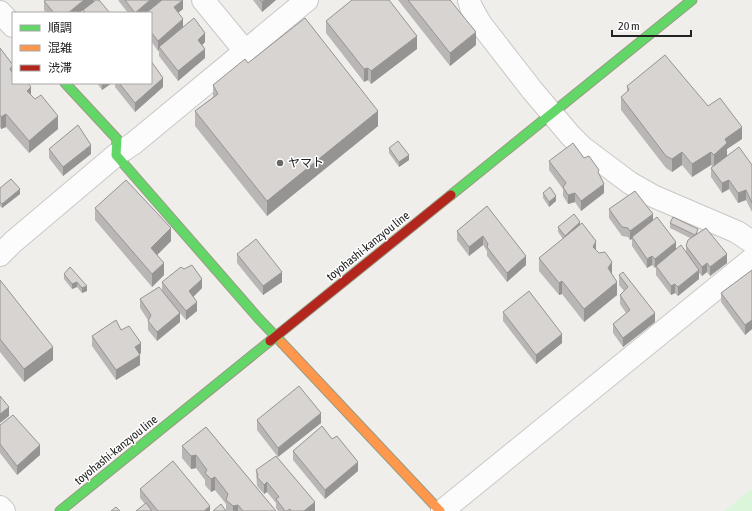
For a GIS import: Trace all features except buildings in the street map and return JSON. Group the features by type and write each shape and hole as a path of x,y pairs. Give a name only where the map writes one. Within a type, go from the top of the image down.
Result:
{"main road":[{"name":"toyohashi-kanzyou line","path":"60,511 692,0"},
{"path":"66,84 117,139 116,155 258,318 441,511"}],"street":[{"path":"203,0 245,51"},
{"path":"0,255 13,242 116,155 134,143 307,0"},
{"path":"469,0 471,7 480,23 552,114 582,147 630,183 653,196 737,232 752,242"},
{"path":"0,12 12,25"},
{"path":"441,511 752,259"},
{"path":"0,507 4,511"}],"green space":[{"path":"752,488 752,511 725,511"}],"traffic: fast":[{"path":"451,195 692,0"},
{"path":"66,84 117,139 116,155 259,319 282,343"},
{"path":"60,511 270,341"}],"traffic: slow":[{"path":"282,343 440,511"}],"traffic: jam":[{"path":"270,341 451,195"}],"place":[{"name":"ヤマト","path":"280,163"}]}
